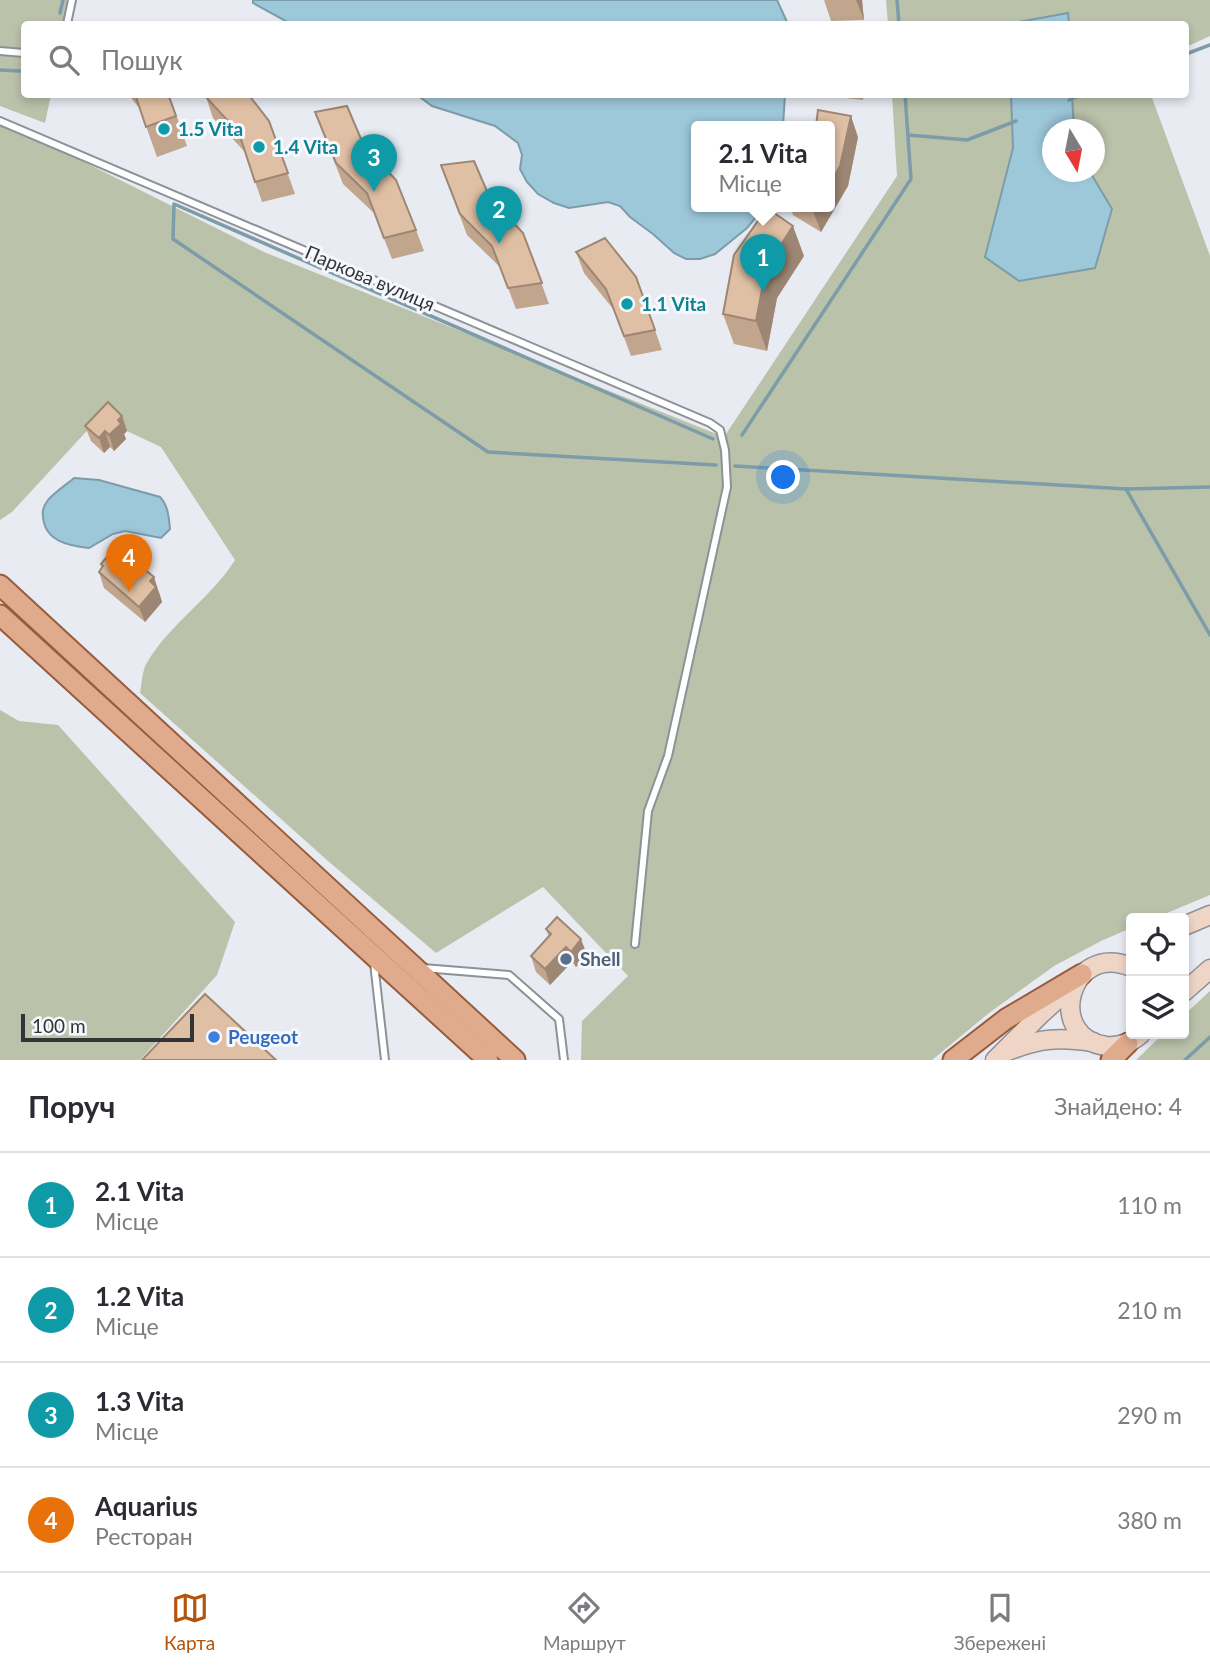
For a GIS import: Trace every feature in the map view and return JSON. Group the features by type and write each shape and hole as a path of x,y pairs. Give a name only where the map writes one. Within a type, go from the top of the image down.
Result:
{"main road":[{"path":"0,585 515,1060"},
{"path":"0,615 488,1060"},
{"path":"1189,924 1210,915"},
{"path":"953,1060 1006,1019 1079,979 1100,964 1126,952"},
{"path":"1100,964 1126,965"},
{"path":"1189,988 1210,969"},
{"path":"1079,979 1071,994 1071,1016 1083,1035 1093,1042"},
{"path":"998,1057 1079,979"},
{"path":"998,1057 1032,1041 1049,1038 1116,1046 1132,1039"},
{"path":"1111,1060 1133,1039"}],"lane":[{"path":"68,21 72,0"},
{"path":"0,51 21,54"},
{"name":"Паркова вулиця","path":"0,121 720,429 725,450 727,487 668,756 648,811 635,944"},
{"path":"373,954 385,1060"},
{"path":"413,967 509,975 559,1019 564,1060"}],"green space":[{"path":"0,0 70,0 66,21 21,21 21,98 50,98 45,123 0,106"},
{"path":"886,0 1210,0 1210,36 1189,46 1189,21 888,21"},
{"path":"892,98 1152,98 1210,256 1210,895 1167,913 1126,913 1126,930 1054,966 989,1013 932,1060 581,1060 582,1021 628,976 543,887 436,953 328,861 140,693 144,668 157,647 215,586 235,560 161,447 127,431 107,409 12,512 0,520 0,125 42,141 264,252 724,437 897,176"},
{"path":"0,710 19,721 58,725 235,922 217,975 140,1060 0,1060"},
{"path":"1210,991 1210,1060 1136,1060 1158,1039 1189,1039 1189,1010"}],"water":[{"path":"253,0 777,0 787,21 286,21 253,3"},
{"path":"1068,13 1069,21 1024,21"},
{"path":"421,98 785,98 783,121 691,121 691,212 760,212 747,228 715,254 700,259 686,259 674,253 620,206 608,202 569,208 538,194 520,169 522,155 518,143 495,126 432,106"},
{"path":"1011,98 1072,98 1073,119 1042,119 1042,182 1096,182 1112,209 1095,268 1019,281 985,257 1013,148"},
{"path":"74,478 99,480 160,497 169,516 170,529 161,538 125,531 113,534 89,548 59,541 44,524 43,510 51,497"}],"building":[{"path":"136,98 169,98 176,116 146,127"},
{"name":"1.4 Vita","path":"207,98 251,98 269,121 288,173 255,182 239,133"},
{"path":"347,106 364,146 396,180 416,230 384,238 367,193 336,163 315,112"},
{"path":"818,110 851,116 840,166 835,175 835,121 817,121"},
{"path":"474,161 489,196 523,233 542,283 508,288 492,246 460,214 441,165"},
{"path":"764,212 773,212 793,226 766,268 756,321 723,314 734,255"},
{"name":"1.1 Vita","path":"605,238 636,277 655,330 624,336 606,289 576,252"},
{"path":"108,402 122,416 118,420 121,424 109,435 105,431 99,438 85,426"},
{"path":"116,546 154,577 150,581 156,587 139,607 99,572 103,566 101,564"},
{"path":"557,917 581,939 571,952 566,947 545,969 531,956 551,934 546,929"},
{"path":"205,994 276,1060 142,1060"}],"waterway":[{"path":"60,13 63,0"},
{"path":"897,0 899,21"},
{"path":"1189,53 1210,45"},
{"path":"0,70 20,71"},
{"path":"742,435 911,179 905,98"},
{"path":"1069,100 1074,98"},
{"path":"908,135 967,140 1016,121"},
{"path":"713,439 174,204 173,239 488,452 716,465"},
{"path":"735,466 1126,489 1210,487"},
{"path":"1126,489 1210,635"},
{"path":"1185,1060 1210,1037"}],"place":[{"name":"1.5 Vita","path":"164,129"},
{"name":"1.4 Vita","path":"259,147"},
{"name":"1.3 Vita","path":"374,192"},
{"name":"1.2 Vita","path":"499,244"},
{"name":"2.1 Vita","path":"763,292"},
{"name":"1.1 Vita","path":"627,304"},
{"name":"Aquarius","path":"129,592"},
{"name":"Shell","path":"566,959"},
{"name":"Peugeot","path":"214,1037"}]}
